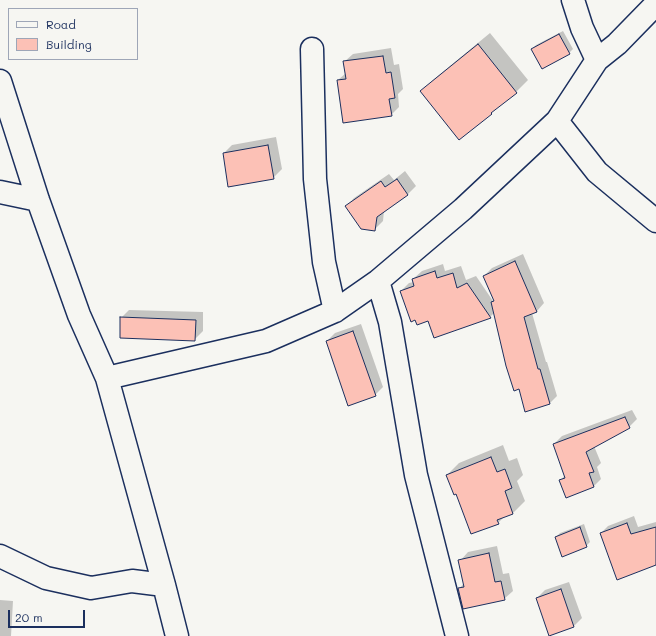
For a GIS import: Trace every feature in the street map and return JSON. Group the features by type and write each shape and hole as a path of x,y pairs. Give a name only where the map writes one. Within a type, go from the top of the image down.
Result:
{"street":[{"path":"573,0 582,28 597,60"},
{"path":"107,378 266,341 335,311 378,281 463,209 557,121 597,60 617,44 656,4"},
{"path":"312,49 316,179 324,262 335,311"},
{"path":"0,81 38,200 79,315 107,378 177,636"},
{"path":"557,121 597,172 656,221"},
{"path":"0,192 38,200"},
{"path":"378,281 390,322 416,475 457,636"},
{"path":"0,556 46,578 92,588 132,581 164,585"}],"building":[{"path":"559,34 570,54 542,69 531,49"},
{"path":"478,44 517,93 459,140 420,91"},
{"path":"383,56 386,73 391,72 395,98 389,99 392,116 343,123 337,80 346,79 343,61"},
{"path":"268,145 274,179 228,187 223,153"},
{"path":"397,179 408,195 377,217 375,231 361,229 345,206 381,181 385,187"},
{"path":"515,261 537,312 524,317 538,369 540,369 550,404 525,412 519,389 514,391 506,366 491,302 494,301 483,276"},
{"path":"435,271 437,278 453,273 457,288 467,283 491,318 434,338 428,321 417,325 415,320 411,322 400,291 414,286 412,279"},
{"path":"120,317 196,320 195,341 120,338"},
{"path":"353,331 376,396 348,406 326,341"},
{"path":"625,417 630,428 586,452 594,472 589,473 594,487 566,498 559,480 565,478 553,444"},
{"path":"491,457 497,472 505,469 512,488 505,491 513,514 497,520 499,524 471,534 456,494 454,495 446,475"},
{"path":"627,523 631,534 656,527 656,565 617,580 600,533"},
{"path":"580,527 587,547 562,557 555,537"},
{"path":"489,553 495,582 501,581 505,600 463,609 458,588 464,587 458,560"},
{"path":"561,589 574,627 549,636 536,598"}]}
